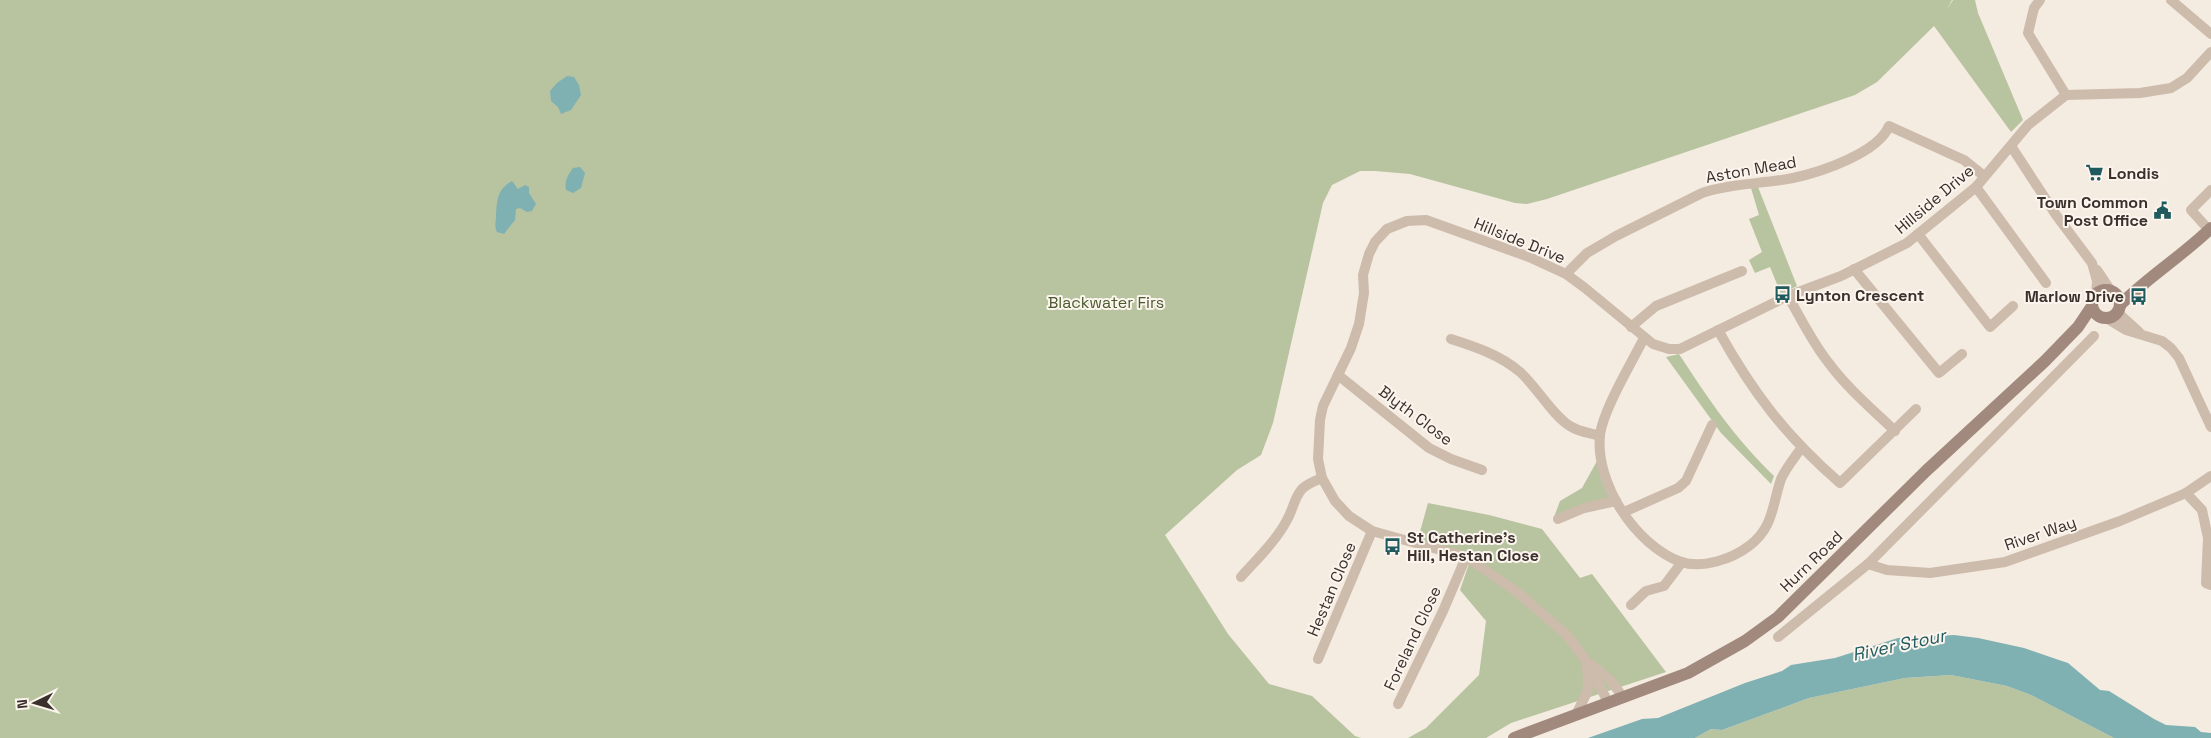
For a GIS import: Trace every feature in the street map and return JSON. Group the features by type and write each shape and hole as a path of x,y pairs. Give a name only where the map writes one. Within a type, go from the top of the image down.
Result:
{"main road":[{"name":"Hurn Road","path":"1514,738 1688,673 1744,641 1778,617 2078,327 2136,289 2185,252 2210,229"},
{"path":"2103,290 2111,306 2096,314 2094,300 2103,290"},
{"name":"Hurn Road","path":"2078,327 2094,300"}],"street":[{"path":"2040,0 2034,8 2028,33 2066,95 2140,92 2170,88 2187,78 2211,52"},
{"path":"2171,0 2211,34"},
{"name":"Hillside Drive","path":"1608,702 1587,662 1567,635 1518,592 1466,557 1372,531 1349,516 1335,501 1322,478 1318,459 1320,420 1323,406 1359,324 1364,293 1363,275 1369,254 1379,237 1397,224 1426,220 1529,257 1566,274 1607,305 1644,338 1658,346 1675,350 1692,344 1788,296 1854,269 1907,242 1976,187 2028,125 2066,95"},
{"name":"Aston Mead","path":"1566,274 1587,254 1616,236 1702,193 1716,188 1792,178 1817,171 1869,148 1886,134 1889,126 1964,160 1984,176"},
{"path":"2011,146 2056,214 2092,263 2111,306 2140,333 2162,341 2179,358 2211,427"},
{"path":"1976,187 2046,283"},
{"name":"Hurn Road","path":"2210,229 2191,210 2211,190"},
{"path":"1918,234 1990,327 2013,306"},
{"path":"2092,263 2097,281 2094,300"},
{"path":"1854,269 1939,373 1962,354"},
{"path":"1631,327 1656,306 1742,271"},
{"path":"1788,296 1808,333 1828,362 1856,394 1895,431"},
{"path":"1718,330 1739,369 1766,408 1802,448 1840,483 1916,409"},
{"path":"1778,637 1868,564 2094,336"},
{"path":"1644,338 1604,417 1600,436 1602,467 1616,501 1649,543 1682,562 1700,564 1724,559 1741,551 1755,540 1773,514 1781,479 1802,448"},
{"path":"1451,339 1484,349 1504,360 1534,386 1567,424 1578,430 1600,436"},
{"name":"Blyth Close","path":"1338,375 1429,448 1451,459 1482,470"},
{"path":"1624,512 1678,488 1686,481 1712,426"},
{"name":"River Way","path":"1868,564 1887,570 1930,573 2005,562 2120,521 2186,493 2211,476"},
{"path":"1241,577 1272,542 1288,520 1296,497 1301,490 1308,484 1322,478"},
{"path":"2186,493 2202,510 2208,538 2206,583 2211,585"},
{"path":"1558,519 1584,508 1616,501"},
{"name":"Hestan Close","path":"1318,659 1372,531"},
{"name":"Foreland Close","path":"1398,704 1443,611 1466,557"},
{"path":"1631,605 1646,591 1664,586 1682,562"},
{"path":"1576,714 1588,690 1587,662"},
{"name":"Hillside Drive","path":"1587,662 1611,681 1623,697"}],"green space":[{"name":"Blackwater Firs","path":"0,0 1952,0 1947,9 1953,0 1975,0 1978,13 2023,120 2011,132 1934,26 1877,82 1855,95 1547,199 1527,204 1515,203 1410,174 1375,171 1360,171 1332,185 1323,203 1273,423 1261,455 1237,470 1165,535 1228,634 1269,684 1312,696 1355,736 1361,738 0,738"},
{"path":"1758,187 1797,286 1781,294 1770,267 1755,273 1749,260 1762,252 1749,219 1759,215 1751,188"},
{"path":"1679,354 1723,418 1746,447 1774,476 1771,484 1721,433 1666,357"},
{"path":"1597,461 1611,499 1554,517 1560,501 1582,488"},
{"path":"1428,503 1489,515 1542,529 1580,578 1592,574 1666,672 1511,723 1486,738 1408,738 1426,728 1479,675 1486,621 1460,590 1472,555 1418,539"},
{"path":"1951,675 2007,686 2031,695 2114,738 1695,738 1711,729 1722,730 1809,698 1905,678"}],"water":[{"path":"567,76 574,77 579,85 581,95 571,110 561,114 558,107 551,101 550,91"},
{"path":"580,167 585,173 581,188 573,193 566,190 568,176 573,168"},
{"path":"512,181 518,189 525,185 529,187 529,193 536,204 532,211 527,212 520,208 516,209 515,220 504,234 497,232 495,224 498,200 503,188"},
{"name":"River Stour","path":"1954,635 2024,648 2068,663 2100,690 2109,691 2154,719 2166,725 2195,727 2201,732 2211,733 2211,738 2114,738 2031,695 2007,686 1951,675 1905,678 1809,698 1722,730 1711,729 1695,738 1588,738 1642,719 1658,718 1745,683 1782,671 1791,665 1835,658 1898,638"}],"place":[{"name":"Londis","path":"2094,173"},
{"name":"Town Common Post Office","path":"2162,211"},
{"name":"Lynton Crescent","path":"1782,295"},
{"name":"Marlow Drive","path":"2138,296"},
{"name":"St Catherine's Hill, Hestan Close","path":"1393,546"}]}
